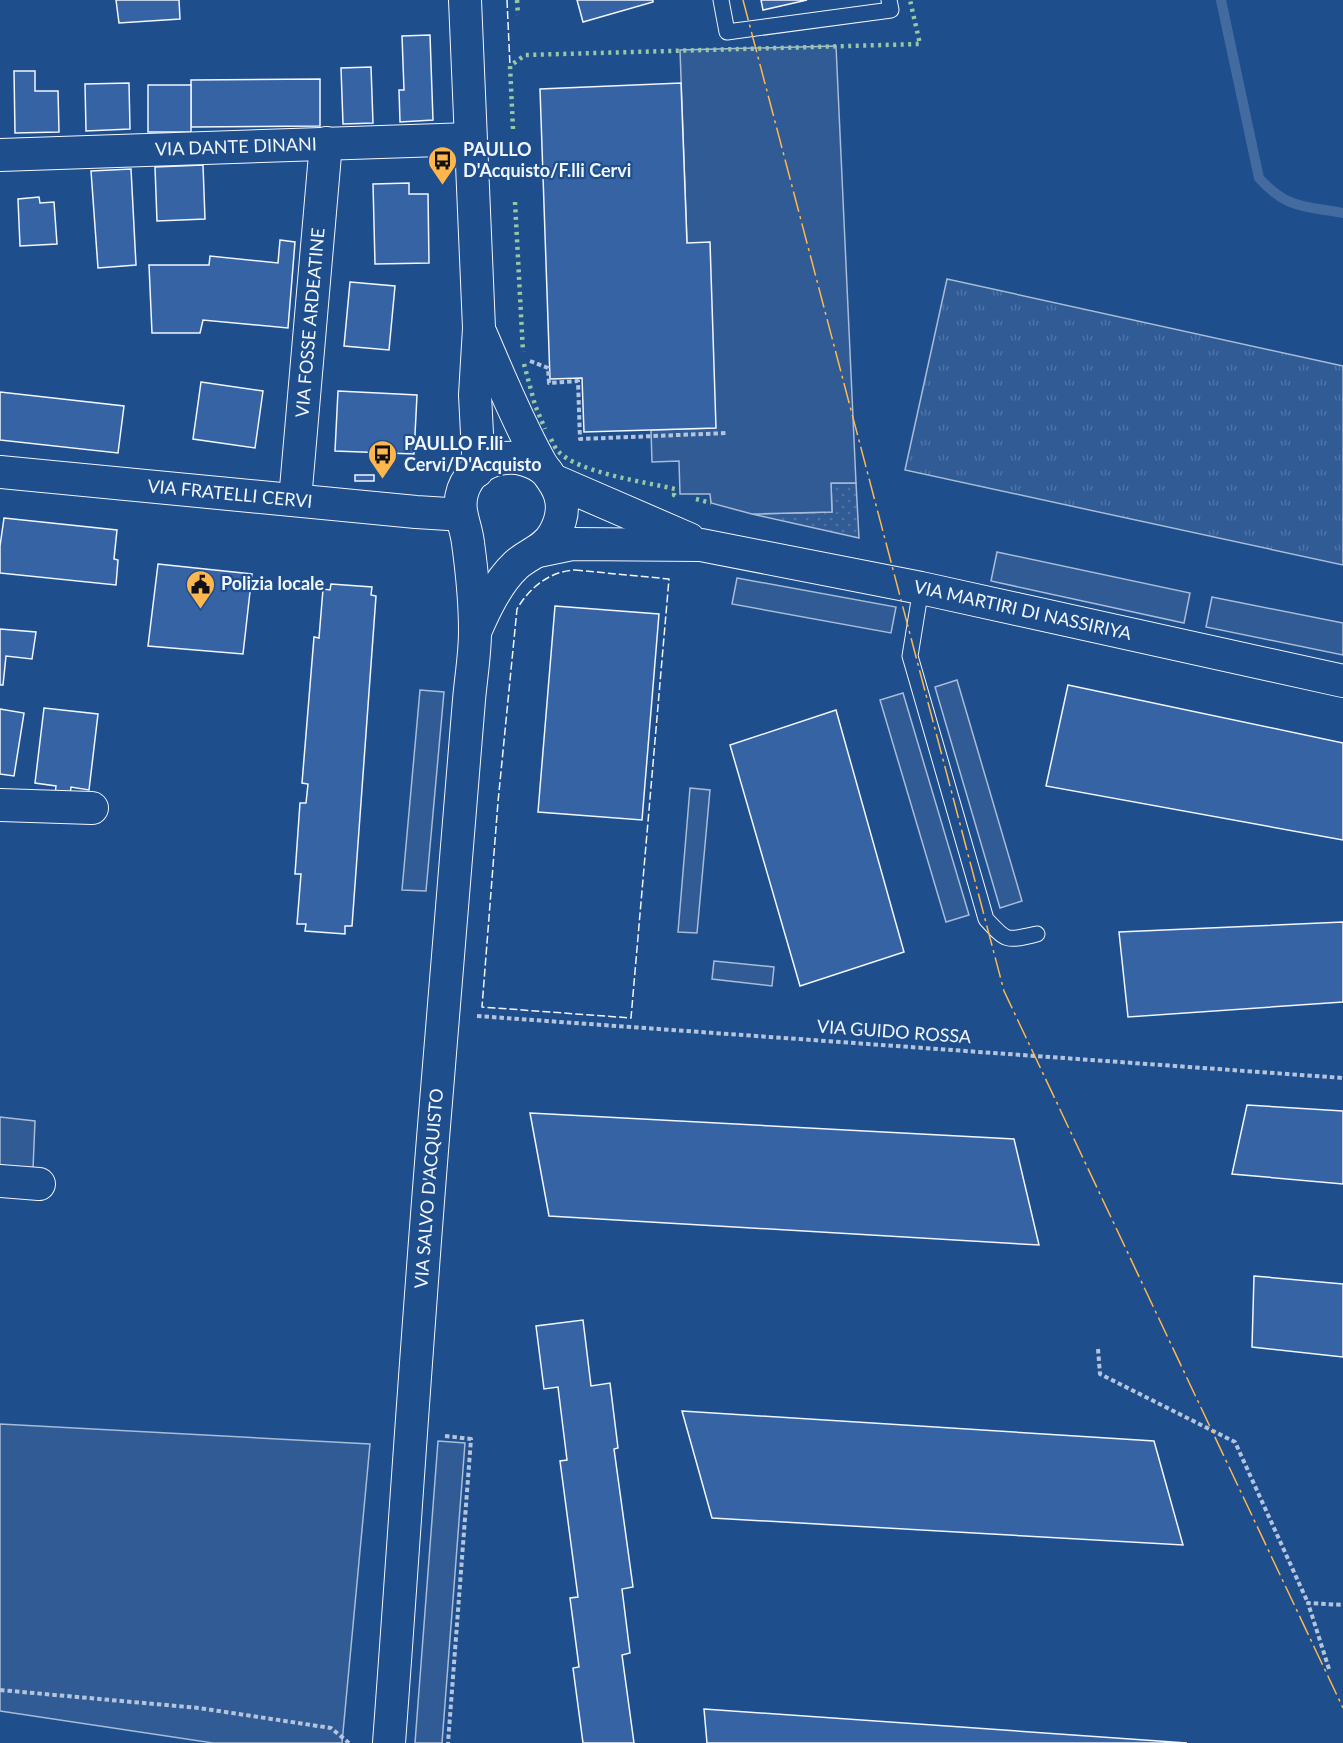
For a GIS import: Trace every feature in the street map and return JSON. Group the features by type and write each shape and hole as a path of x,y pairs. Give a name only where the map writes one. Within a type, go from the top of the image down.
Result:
{"street":[{"path":"465,0 479,328 475,396 477,471"},
{"name":"VIA DANTE DINANI","path":"0,155 470,139"},
{"name":"VIA FOSSE ARDEATINE","path":"295,500 326,143"},
{"path":"475,633 509,572 553,536 561,517 560,493 539,461 479,328"},
{"path":"475,633 468,538 463,520 464,490 477,471 492,460 513,457 532,461 550,476"},
{"name":"VIA FRATELLI CERVI","path":"0,472 448,514 463,520"},
{"name":"VIA MARTIRI DI NASSIRIYA","path":"550,476 700,544"},
{"path":"463,520 475,544 495,556 514,559 534,553"},
{"name":"VIA MARTIRI DI NASSIRIYA","path":"534,553 572,544 700,544 921,588 1343,681"},
{"name":"VIA SALVO D'ACQUISTO","path":"389,1743 443,1013 475,633"},
{"path":"0,805 92,808"},
{"path":"0,1181 39,1184"}],"lane":[{"path":"721,0 727,32 891,10 889,0"},
{"path":"921,588 910,656 986,919 1003,937 1016,939 1037,934"}],"path":[{"path":"491,357 527,360 548,368 549,383 578,381 580,439 728,433"},
{"name":"VIA GUIDO ROSSA","path":"443,1013 1343,1078"},
{"path":"1098,1349 1100,1374 1235,1442 1308,1603 1329,1669"},
{"path":"414,1417 446,1420 445,1437 471,1439 448,1743"},
{"path":"1308,1603 1343,1605"},
{"path":"0,1690 199,1708 331,1728 349,1743"}],"green space":[{"path":"947,279 1343,366 1343,565 905,470"},
{"path":"831,483 856,483 859,538 752,514 832,512"}],"shaded area":[{"path":"836,46 856,483 831,483 832,512 752,514 711,503 710,494 680,494 679,461 652,462 651,430 715,428 687,243 680,50"},
{"path":"997,552 1190,593 1184,623 991,581"},
{"path":"737,578 896,607 891,633 732,604"},
{"path":"1212,597 1343,623 1343,655 1206,627"},
{"path":"957,680 1022,901 1000,908 935,687"},
{"path":"420,690 444,692 426,891 402,890"},
{"path":"903,693 969,915 946,922 880,700"},
{"path":"690,788 710,790 697,933 678,932"},
{"path":"714,961 774,967 772,986 712,979"},
{"path":"0,1117 35,1121 33,1169 0,1165"},
{"path":"0,1424 370,1444 342,1743 213,1743 0,1711"},
{"path":"438,1441 465,1443 442,1743 415,1743"}],"building":[{"path":"116,0 179,0 180,19 119,23"},
{"path":"577,0 653,0 653,2 583,22"},
{"path":"761,0 807,0 763,10"},
{"path":"430,35 433,120 400,122 399,90 404,90 402,36"},
{"path":"371,67 373,123 343,124 341,68"},
{"path":"14,71 35,71 35,91 58,91 59,132 15,133"},
{"path":"320,79 320,126 191,127 191,80"},
{"path":"129,83 130,129 86,131 85,84"},
{"path":"681,83 687,243 710,242 716,428 584,432 582,378 550,379 540,89"},
{"path":"148,85 191,85 191,132 148,132"},
{"path":"203,165 205,219 157,221 155,167"},
{"path":"131,169 136,265 98,268 91,171"},
{"path":"409,183 409,194 428,194 429,263 375,264 373,184"},
{"path":"39,197 40,203 54,202 57,244 20,246 18,199"},
{"path":"280,240 295,242 288,328 203,320 200,333 152,333 149,265 209,265 210,256 278,263"},
{"path":"350,282 395,286 389,350 344,346"},
{"path":"201,382 263,391 255,448 193,439"},
{"path":"338,391 417,395 414,454 335,451"},
{"path":"0,392 124,406 118,453 0,440"},
{"path":"355,475 374,475 374,481 355,481"},
{"path":"4,518 117,530 114,559 118,560 116,585 0,573 0,546"},
{"name":"Polizia locale","path":"158,564 252,574 243,654 148,646"},
{"path":"331,584 372,587 371,595 376,596 352,926 345,926 345,934 305,931 306,924 297,924 301,874 295,874 300,803 306,803 308,784 302,783 314,637 319,638 323,589 330,590"},
{"path":"555,606 659,614 642,820 538,812"},
{"path":"0,629 36,632 32,659 6,656 3,685 0,685"},
{"path":"1068,685 1343,743 1343,840 1046,786"},
{"path":"44,708 98,714 89,790 71,787 70,796 55,794 56,786 35,783"},
{"path":"0,709 24,713 14,776 0,774"},
{"path":"836,710 904,952 800,986 730,745"},
{"path":"1343,922 1343,1002 1128,1017 1119,932"},
{"path":"1247,1105 1343,1111 1343,1184 1232,1174"},
{"path":"530,1113 1014,1139 1039,1245 549,1216"},
{"path":"1254,1276 1343,1284 1343,1357 1252,1347"},
{"path":"583,1320 591,1386 610,1383 618,1448 614,1449 633,1587 622,1589 630,1653 622,1655 634,1743 583,1743 573,1668 579,1667 570,1598 578,1597 560,1461 567,1460 558,1387 544,1389 536,1326"},
{"path":"682,1411 1154,1441 1183,1545 712,1518"},
{"path":"704,1709 1187,1743 707,1743"}],"waterway":[{"path":"1221,0 1259,178 1278,196 1288,201 1307,207 1343,213"}],"hedge":[{"path":"517,0 518,15"},
{"path":"513,129 510,66 525,55 920,44 910,0"},
{"path":"515,202 523,352"},
{"path":"524,364 535,405 545,429"},
{"path":"551,439 558,451 581,465 613,476 675,489 674,495 679,496"},
{"path":"696,499 711,503"}],"fence":[{"path":"507,0 510,66"},
{"path":"575,570 669,579 631,1018 482,1007 498,802 517,609 541,582 557,574 575,570"}],"power":[{"path":"743,0 1004,991 1343,1708"}],"place":[{"name":"PAULLO D'Acquisto/F.lli Cervi","path":"442,186"},
{"name":"PAULLO F.lli Cervi/D'Acquisto","path":"383,480"},
{"name":"Polizia locale","path":"200,610"}]}
